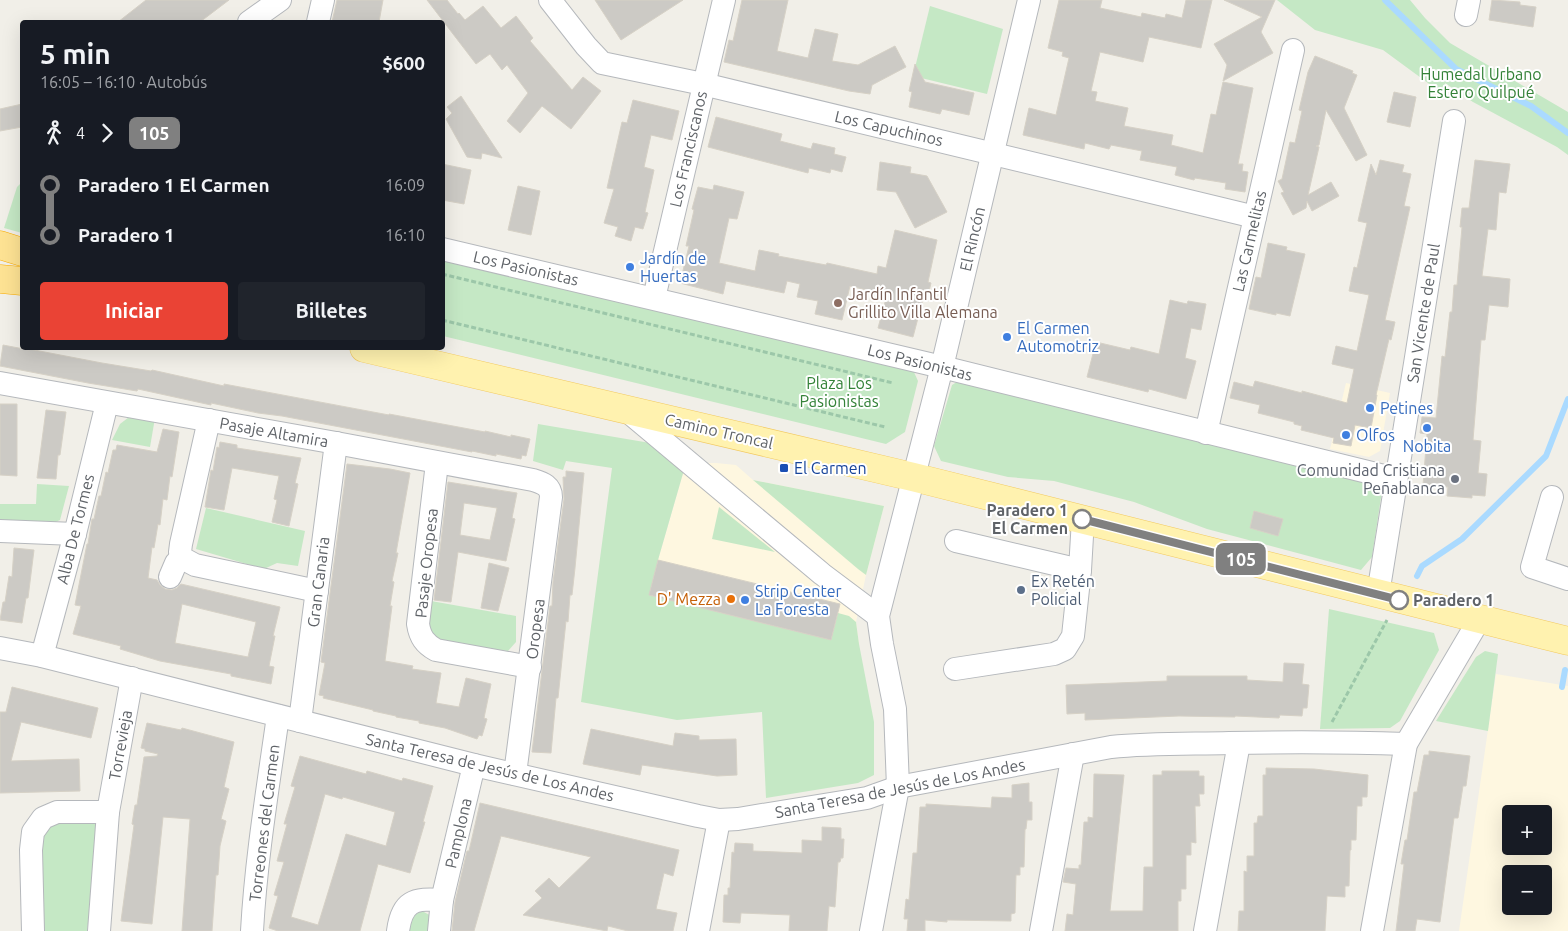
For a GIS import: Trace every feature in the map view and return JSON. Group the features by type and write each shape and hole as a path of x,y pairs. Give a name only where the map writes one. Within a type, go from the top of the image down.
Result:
{"highway":[{"path":"0,245 20,251"},
{"path":"0,263 20,268"},
{"path":"0,279 20,282"}],"main road":[{"name":"Camino Troncal","path":"373,350 913,477 1568,641"}],"street":[{"path":"252,20 280,0"},
{"path":"318,20 323,0"},
{"name":"Los Capuchinos","path":"550,0 586,46 602,63 703,84 993,152 1255,217"},
{"name":"Los Franciscanos","path":"654,298 724,0"},
{"name":"El Rincón","path":"878,616 942,367 1029,0"},
{"name":"Las Carmelitas","path":"1206,432 1293,50"},
{"name":"San Vicente de Paul","path":"1388,597 1396,479 1454,121"},
{"name":"Los Pasionistas","path":"445,249 942,367 1396,479"},
{"name":"Pasaje Altamira","path":"0,384 336,443 533,480 547,486"},
{"name":"Alba De Tormes","path":"42,656 75,534 107,403"},
{"path":"625,409 822,574 878,616 895,709 898,787 871,931"},
{"path":"209,420 181,544 180,552 182,558 196,565 316,591"},
{"name":"Gran Canaria","path":"300,721 336,443"},
{"name":"Pasaje Oropesa","path":"437,463 418,624 420,632 427,645 436,650 530,667"},
{"name":"Oropesa","path":"515,774 551,497 551,492 547,486"},
{"path":"1552,497 1532,567 1568,579"},
{"path":"954,669 1054,654 1065,649 1073,636 1080,570 1082,519"},
{"path":"0,530 75,534"},
{"path":"956,541 1080,570"},
{"path":"170,577 176,563 182,558"},
{"path":"1372,931 1406,744 1479,620"},
{"name":"Santa Teresa de Jesús de Los Andes","path":"0,648 42,656 132,678 474,765 719,820 738,819 867,798 898,787 1111,747 1140,744 1320,742 1406,744"},
{"name":"Torrevieja","path":"99,931 108,812 132,678"},
{"name":"Torreones del Carmen","path":"252,931 262,829 278,716"},
{"path":"1205,931 1239,743"},
{"path":"1041,931 1072,754"},
{"name":"Pamplona","path":"440,931 442,900 474,765"},
{"path":"33,931 31,850 33,832 43,818 57,812 108,812"},
{"path":"698,931 719,820"},
{"path":"398,931 400,919 405,908 413,902 426,899 442,900"}],"path":[{"path":"445,275 893,383"},
{"path":"445,321 885,427"},
{"path":"1320,742 1388,597"}],"shaded area":[{"path":"1346,383 1390,393 1380,451 1369,457 1330,449"},
{"path":"686,463 736,465 753,480 884,506 856,622 859,644 831,640 649,595"},
{"path":"1496,674 1568,686 1568,931 1459,931"}],"green space":[{"name":"Humedal Urbano Estero Quilpué","path":"1277,0 1410,0 1450,43 1568,112 1568,155 1557,147 1473,102 1445,83 1447,97 1383,50 1315,30"},
{"path":"930,6 1003,29 987,94 913,76"},
{"path":"20,184 20,232 4,228 17,187"},
{"name":"Plaza Los Pasionistas","path":"445,257 913,370 918,381 905,432 886,444 445,336"},
{"path":"960,380 1377,480 1382,491 1372,557 1361,570 1207,529 1134,502 1054,481 1008,477 941,461 934,446 952,385"},
{"path":"133,414 155,418 150,447 112,440 120,424"},
{"path":"538,424 656,444 686,463 649,595 831,640 838,613 849,616 856,622 874,722 874,775 858,783 766,798 762,712 677,720 581,702 612,468 566,461 563,470 533,461"},
{"path":"753,480 884,506 866,575 858,569"},
{"path":"37,484 69,486 60,520 42,528 0,525 0,504 36,504"},
{"path":"719,507 775,552 712,539"},
{"path":"206,508 305,531 298,566 277,563 264,569 196,549"},
{"path":"431,601 516,616 516,642 508,651 438,642 429,627"},
{"path":"1329,609 1434,633 1439,650 1400,721 1390,728 1320,729"},
{"path":"1485,651 1498,654 1488,731 1436,721 1476,657"},
{"path":"95,821 100,834 87,931 40,931 38,832 49,822"},
{"path":"422,911 437,919 435,931 403,931 403,920"}],"building":[{"path":"146,0 229,0 203,20 121,20"},
{"path":"337,0 383,0 379,20 332,20"},
{"path":"427,0 447,0 465,20 483,6 501,28 516,16 533,38 530,41 572,90 583,77 601,91 571,129 542,106 520,133 507,121 528,93 507,65 502,70 490,54 476,64 445,24 445,20 442,20"},
{"path":"595,0 683,0 621,40"},
{"path":"742,0 788,0 777,51 808,58 815,29 838,34 832,61 858,65 895,46 906,67 872,85 870,94 849,91 724,62 729,40 733,41"},
{"path":"1059,0 1102,0 1100,8 1141,17 1142,13 1165,18 1166,14 1182,18 1186,0 1212,0 1201,48 1149,37 1143,62 1100,52 1091,91 1097,92 1095,101 1128,108 1124,126 1173,135 1171,145 1203,153 1211,114 1216,115 1223,82 1253,88 1238,164 1243,164 1242,171 1248,172 1245,192 1225,189 1226,183 1195,178 1194,180 1175,175 1177,167 1140,160 1142,151 1111,145 1109,149 1085,143 1084,149 1023,135 1029,108 1056,115 1069,58 1062,56 1063,52 1048,48"},
{"path":"1224,0 1275,0 1261,32 1273,53 1223,81 1227,65 1214,44 1262,17"},
{"path":"1492,0 1520,2 1520,5 1536,7 1533,27 1489,20"},
{"path":"1315,56 1353,71 1352,73 1357,75 1344,108 1367,155 1356,161 1326,110 1319,145 1316,146 1319,147 1308,195 1331,182 1339,196 1312,211 1307,201 1306,208 1293,215 1281,193 1284,192 1278,181 1282,179 1290,142 1295,143 1302,111 1299,110 1308,72"},
{"path":"915,64 925,82 974,93 969,115 942,109 940,114 909,107 912,92 909,91"},
{"path":"1394,92 1416,97 1410,127 1387,122"},
{"path":"461,96 502,158 482,153 481,159 467,157 446,119 452,113 447,107"},
{"path":"633,100 679,111 672,140 651,135 644,167 654,170 645,212 648,213 643,229 635,227 631,241 615,236 618,227 604,223 614,189 607,188 622,122 627,123"},
{"path":"20,104 20,127 0,131 0,109"},
{"path":"716,117 782,134 780,141 811,149 813,143 835,148 834,154 846,157 842,172 831,169 830,173 809,168 808,173 708,147"},
{"path":"1380,160 1404,165 1402,172 1411,174 1404,206 1410,207 1385,320 1395,322 1391,340 1389,339 1376,395 1371,428 1355,425 1351,446 1333,443 1334,438 1301,430 1302,426 1294,424 1294,422 1258,413 1260,405 1230,398 1234,382 1253,387 1255,381 1347,403 1354,369 1332,364 1336,346 1357,351 1369,295 1349,291 1354,267 1357,268 1367,223 1358,221 1371,164 1376,175"},
{"path":"1475,160 1510,164 1506,193 1499,192 1496,230 1488,229 1482,276 1510,279 1508,307 1489,305 1485,340 1481,340 1473,440 1481,441 1478,473 1487,474 1485,496 1472,495 1472,498 1447,496 1448,487 1423,485 1427,434 1420,433 1422,417 1436,418 1442,356 1445,357 1454,285 1457,285 1462,208 1469,208"},
{"path":"880,162 911,167 910,173 927,176 947,212 915,228 896,192 877,190"},
{"path":"445,165 471,170 464,204 445,201"},
{"path":"714,185 744,192 737,219 729,218 719,263 755,271 759,250 779,254 778,256 826,265 827,263 877,274 878,266 886,268 895,230 937,240 928,282 931,283 927,300 923,299 913,337 878,328 887,295 850,286 842,320 815,314 818,301 797,297 800,284 787,281 784,293 726,281 723,294 680,283 689,246 686,246 698,187 713,190"},
{"path":"518,186 540,191 531,235 508,230"},
{"path":"1268,243 1287,247 1286,250 1305,254 1290,316 1249,309 1256,277 1261,278"},
{"path":"1170,300 1187,304 1188,301 1206,304 1201,330 1191,328 1185,358 1196,361 1186,399 1149,389 1148,392 1087,377 1096,342 1130,350 1131,347 1159,354"},
{"path":"3,345 20,348 20,350 34,350 152,370 224,386 224,384 530,439 526,456 522,455 521,459 496,454 496,456 211,403 211,405 138,389 137,391 88,383 0,366"},
{"path":"0,404 17,404 17,476 0,475"},
{"path":"46,410 66,412 60,455 58,455 56,479 37,478"},
{"path":"163,429 179,432 167,500 163,499 160,525 158,524 154,548 152,547 148,578 157,580 165,589 172,590 181,584 280,607 273,636 275,636 269,666 274,667 271,684 231,676 231,674 160,661 120,649 121,646 73,634 81,606 75,605 92,519 94,519 99,496 101,496 106,472 108,473 113,450 116,450 117,445 157,452","holes":["182,604 256,622 248,657 175,643"]},
{"path":"220,442 237,445 237,448 301,458 295,483 298,484 289,526 272,522 277,500 274,499 279,476 232,468 224,510 205,507 211,470 213,471 217,447 219,448"},
{"path":"347,464 410,473 392,581 394,582 390,606 392,606 385,661 413,666 412,669 441,673 436,703 459,707 466,678 491,684 484,718 487,719 482,736 479,735 477,739 445,728 323,698 324,696 319,695 325,663 321,662"},
{"path":"566,471 584,473 572,595 570,595 568,622 566,621 551,753 532,752 550,606 552,606 553,582 564,499 563,477 566,477"},
{"path":"448,482 517,493 512,518 515,519 506,561 458,552 451,602 434,600","holes":["464,503 497,508 490,540 460,535"]},
{"path":"1254,511 1283,519 1278,536 1250,528"},
{"path":"14,548 34,550 28,598 26,598 22,623 0,620 9,576 12,577"},
{"name":"Strip Center La Foresta","path":"658,560 840,604 831,640 649,595"},
{"path":"489,563 509,568 498,611 481,608"},
{"path":"1284,663 1304,664 1302,684 1309,685 1307,708 1303,708 1302,716 1280,715 1279,718 1179,716 1085,720 1085,713 1067,714 1066,685 1167,681 1167,676 1247,676 1247,680 1283,682"},
{"path":"12,687 98,708 91,738 21,722 11,761 79,759 80,791 0,793 0,712 6,712"},
{"path":"147,723 181,730 182,728 234,742 224,787 229,789 221,819 226,821 220,846 218,875 216,875 212,931 182,931 190,819 163,817 152,924 121,921 134,825 132,824 135,805 137,805 144,757 157,756 158,754 141,748"},
{"path":"591,729 673,746 675,733 699,736 699,740 736,739 737,775 717,776 642,765 640,775 583,764"},
{"path":"1429,751 1470,756 1466,786 1463,786 1458,818 1454,818 1440,922 1417,919 1415,931 1396,931 1404,864 1401,864 1405,840 1407,840 1414,792 1417,792 1424,755 1429,755"},
{"path":"300,756 366,774 367,771 402,781 403,778 433,786 410,873 378,864 360,931 278,931 269,928 278,896 274,895 284,862 277,861 287,824 284,824 295,787 291,786","holes":["325,794 342,799 343,797 395,812 386,846 346,834 318,925 291,917"]},
{"path":"1266,768 1314,769 1368,775 1367,797 1362,797 1362,806 1357,806 1356,840 1351,840 1349,886 1345,886 1345,897 1327,896 1325,931 1238,931 1239,911 1244,911 1244,871 1247,872 1247,856 1254,856 1254,823 1257,823 1258,816 1263,816 1263,775 1266,775"},
{"path":"1162,771 1199,771 1199,776 1204,776 1204,794 1199,794 1200,806 1195,806 1196,843 1191,842 1191,855 1186,855 1186,889 1181,889 1181,901 1178,901 1178,931 1065,931 1067,914 1073,915 1076,884 1063,882 1066,868 1079,869 1079,865 1081,865 1084,822 1088,822 1088,817 1093,818 1094,774 1124,775 1110,911 1143,911 1144,867 1153,867 1153,775 1162,775"},
{"path":"1029,783 1029,802 1032,802 1032,820 1027,820 1025,829 1024,867 1020,867 1020,875 1016,875 1015,913 1011,914 1011,921 947,920 947,922 925,920 925,931 907,931 908,919 904,919 906,899 909,900 913,853 917,853 920,807 926,807 926,804 991,808 992,797 1012,798 1012,785"},
{"path":"480,803 679,850 673,876 664,873 656,909 677,913 673,931 628,931 608,926 607,931 523,915 542,898 535,891 549,878 559,888 591,857 501,836 474,931 452,931 455,902"},
{"path":"822,827 841,828 841,839 844,839 843,858 838,862 835,907 829,906 827,931 789,931 790,915 741,913 740,923 723,922 724,895 728,895 728,888 730,888 732,852 734,853 735,843 753,844 753,851 802,853 802,840 822,841"}],"waterway":[{"path":"1385,0 1456,69 1531,106 1568,133"},
{"path":"1417,576 1422,566 1462,539 1546,456 1568,399"},
{"path":"1562,687 1565,670"}],"bus line":[{"name":"105","path":"1082,519 1399,600"}],"place":[{"name":"Jardín de Huertas","path":"630,267"},
{"name":"Jardín Infantil Grillito Villa Alemana","path":"838,303"},
{"name":"El Carmen Automotriz","path":"1007,337"},
{"name":"Petines","path":"1370,408"},
{"name":"Nobita","path":"1427,428"},
{"name":"Olfos","path":"1346,435"},
{"name":"El Carmen","path":"784,468"},
{"name":"Comunidad Cristiana Peñablanca","path":"1455,479"},
{"name":"Paradero 1 El Carmen","path":"1082,519"},
{"name":"Ex Retén Policial","path":"1021,590"},
{"name":"D' Mezza","path":"731,599"},
{"name":"Strip Center La Foresta","path":"745,600"},
{"name":"Paradero 1","path":"1399,600"}]}
